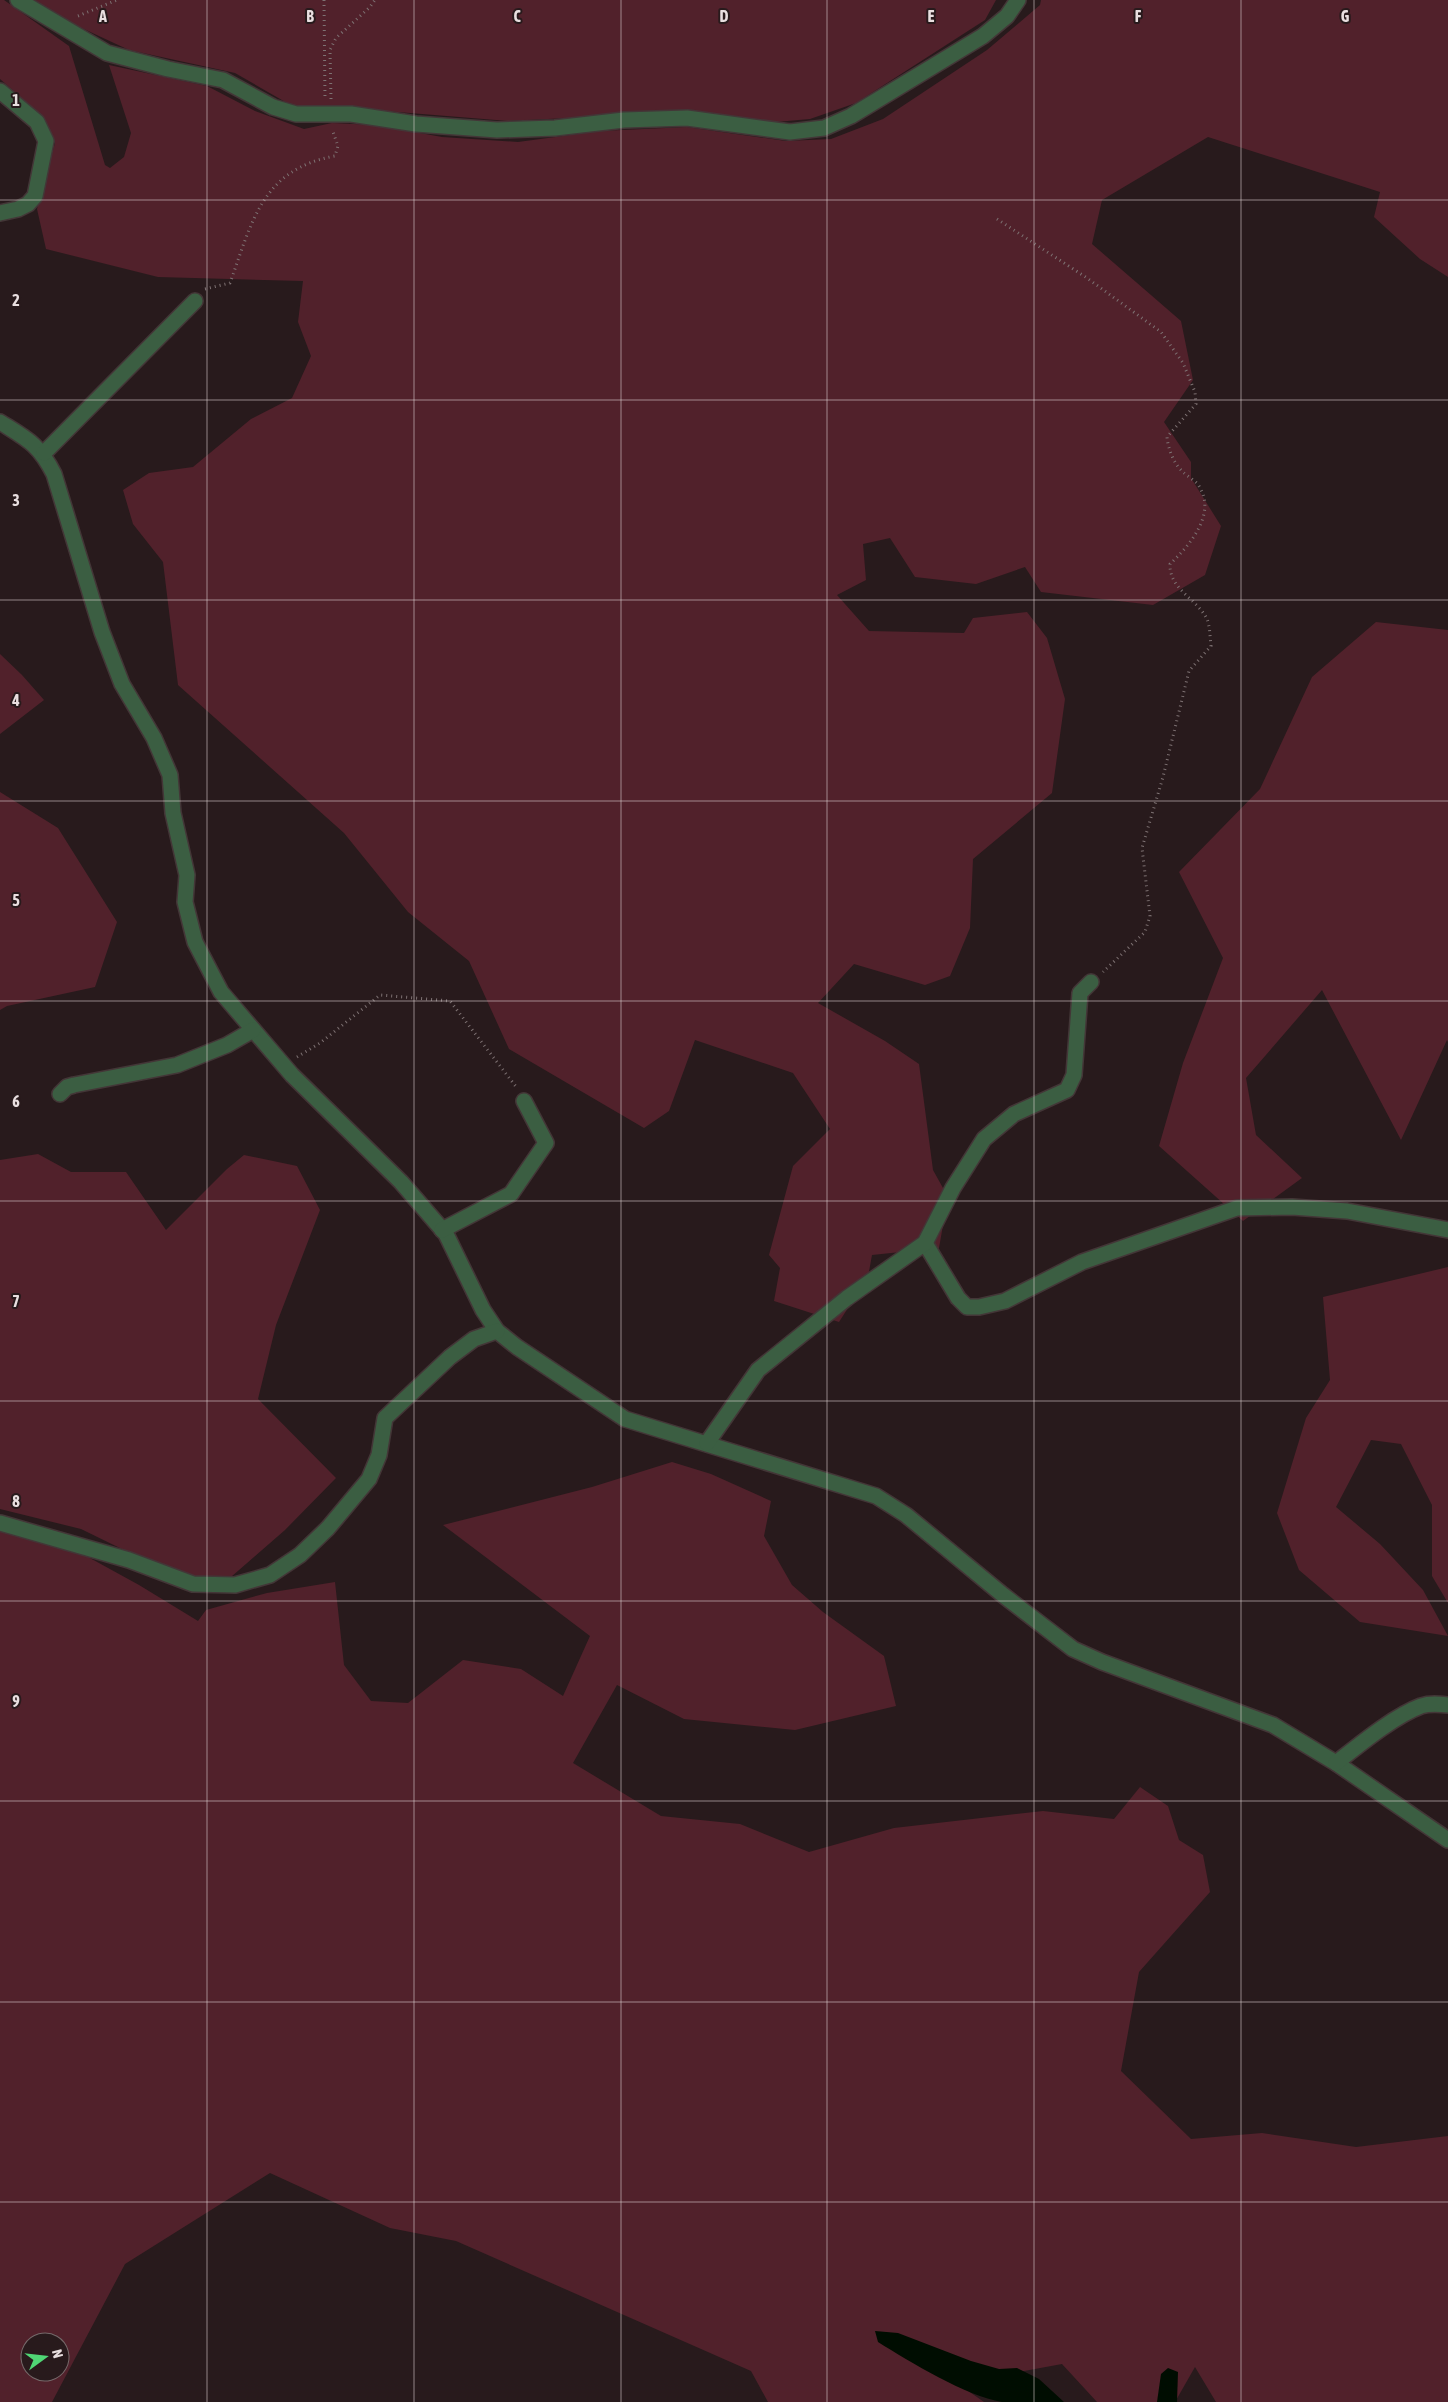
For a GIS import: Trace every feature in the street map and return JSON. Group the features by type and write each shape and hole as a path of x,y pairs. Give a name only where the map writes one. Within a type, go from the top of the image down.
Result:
{"street":[{"path":"18,0 107,53 168,69 224,80 273,107 296,114 328,113 416,124 497,130 555,128 624,120 687,118 790,132 824,128 851,116 983,36 1007,16 1018,0"},
{"path":"0,91 37,122 46,141 35,196 28,204 18,209 0,213"},
{"path":"44,453 195,301"},
{"path":"0,422 32,442 44,453 54,474 102,632 122,684 154,738 170,774 172,813 187,875 185,902 195,942 221,992 284,1065 401,1182 442,1230 483,1310 497,1331 517,1347 625,1419 876,1496 906,1515 1002,1595 1073,1649 1102,1662 1273,1725 1336,1763 1448,1840"},
{"path":"707,1443 758,1370 846,1298 925,1243 954,1188 984,1139 1014,1114 1067,1090 1074,1075 1080,993 1091,982"},
{"path":"60,1094 68,1087 74,1085 177,1065 227,1045 253,1030"},
{"path":"442,1230 511,1194 546,1143 524,1101"},
{"path":"925,1243 958,1298 967,1307 979,1307 1005,1301 1082,1262 1237,1208 1292,1207 1347,1211 1448,1230"},
{"path":"0,1523 129,1560 193,1584 235,1585 270,1574 300,1555 328,1528 369,1479 379,1455 385,1418 450,1357 474,1339 497,1331"},
{"path":"1336,1763 1414,1710 1435,1703 1448,1704"}],"path":[{"path":"56,24 116,0"},
{"path":"195,301 206,289 230,283 259,207 272,188 299,168 319,159 335,156 338,146 328,113 324,0"},
{"path":"328,113 330,50 336,38 370,7 375,0"},
{"path":"997,219 1087,278 1161,332 1183,363 1195,392 1196,404 1167,437 1168,447 1180,470 1200,486 1207,504 1201,523 1183,552 1170,564 1170,573 1175,583 1207,619 1211,646 1190,672 1163,777 1142,848 1150,916 1145,932 1091,982"},
{"path":"284,1065 320,1043 380,995 450,1001 516,1086 524,1101"}],"shaded area":[{"path":"0,0 4,0 69,46 105,165 110,168 124,157 131,133 109,65 207,86 255,111 304,129 332,123 376,125 442,137 518,142 600,131 687,127 786,141 831,139 883,119 987,50 1040,5 1041,0 1448,0 1448,277 1420,259 1374,217 1380,192 1208,137 1102,200 1092,244 1181,321 1193,380 1164,422 1191,462 1191,478 1221,526 1205,575 1153,605 1041,592 1025,567 976,584 915,577 890,538 863,544 866,580 837,595 869,631 964,633 973,618 1027,612 1047,638 1065,699 1052,793 973,859 970,928 950,976 925,985 854,964 818,1003 885,1041 919,1064 933,1170 948,1197 939,1248 872,1255 868,1277 839,1322 774,1301 780,1268 769,1255 793,1166 830,1129 793,1073 695,1040 669,1111 644,1128 509,1049 469,961 408,912 344,833 178,685 163,562 133,524 123,490 149,473 193,467 251,419 292,398 311,356 298,322 303,281 158,277 46,249 37,209 55,143 40,114 0,79"},
{"path":"35,0 996,0 985,20 856,103 810,119 776,122 689,112 508,121 336,107 294,107 235,73 129,50 58,17"},
{"path":"1376,622 1448,630 1448,1042 1447,1040 1401,1140 1322,990 1246,1078 1256,1135 1302,1178 1243,1221 1159,1146 1183,1063 1223,958 1179,872 1260,789 1312,677"},
{"path":"0,654 44,700 0,734"},
{"path":"0,792 58,828 117,922 95,987 7,1006 0,1010"},
{"path":"38,1154 71,1172 126,1172 166,1230 227,1169 244,1155 297,1166 320,1210 276,1325 258,1399 336,1478 285,1530 216,1590 171,1573 81,1529 0,1509 0,1160"},
{"path":"1448,1267 1448,1603 1432,1576 1432,1505 1401,1444 1371,1440 1336,1507 1380,1544 1423,1590 1448,1636 1360,1622 1299,1570 1277,1513 1306,1418 1330,1380 1323,1297"},
{"path":"672,1462 711,1474 771,1501 764,1536 792,1585 823,1612 884,1656 896,1706 795,1730 684,1719 617,1685 573,1763 661,1816 740,1824 809,1852 894,1828 1043,1811 1114,1819 1140,1787 1168,1806 1179,1840 1203,1855 1210,1892 1139,1972 1121,2071 1191,2139 1262,2133 1356,2147 1448,2136 1448,2402 1216,2402 1195,2367 1175,2402 1097,2402 1062,2364 987,2378 904,2346 984,2402 768,2402 751,2371 456,2241 390,2228 270,2173 125,2264 70,2368 70,2332 20,2332 20,2382 63,2382 52,2402 0,2402 0,1523 68,1546 139,1585 198,1621 206,1610 267,1593 335,1582 344,1665 371,1701 408,1703 463,1660 521,1669 563,1696 590,1636 443,1525 592,1487"},
{"path":"875,2331 898,2333 971,2361 999,2369 1017,2368 1039,2379 1064,2402 1002,2402 972,2393 938,2377 878,2342"},
{"path":"1168,2368 1178,2372 1177,2402 1157,2402 1161,2374"}]}
